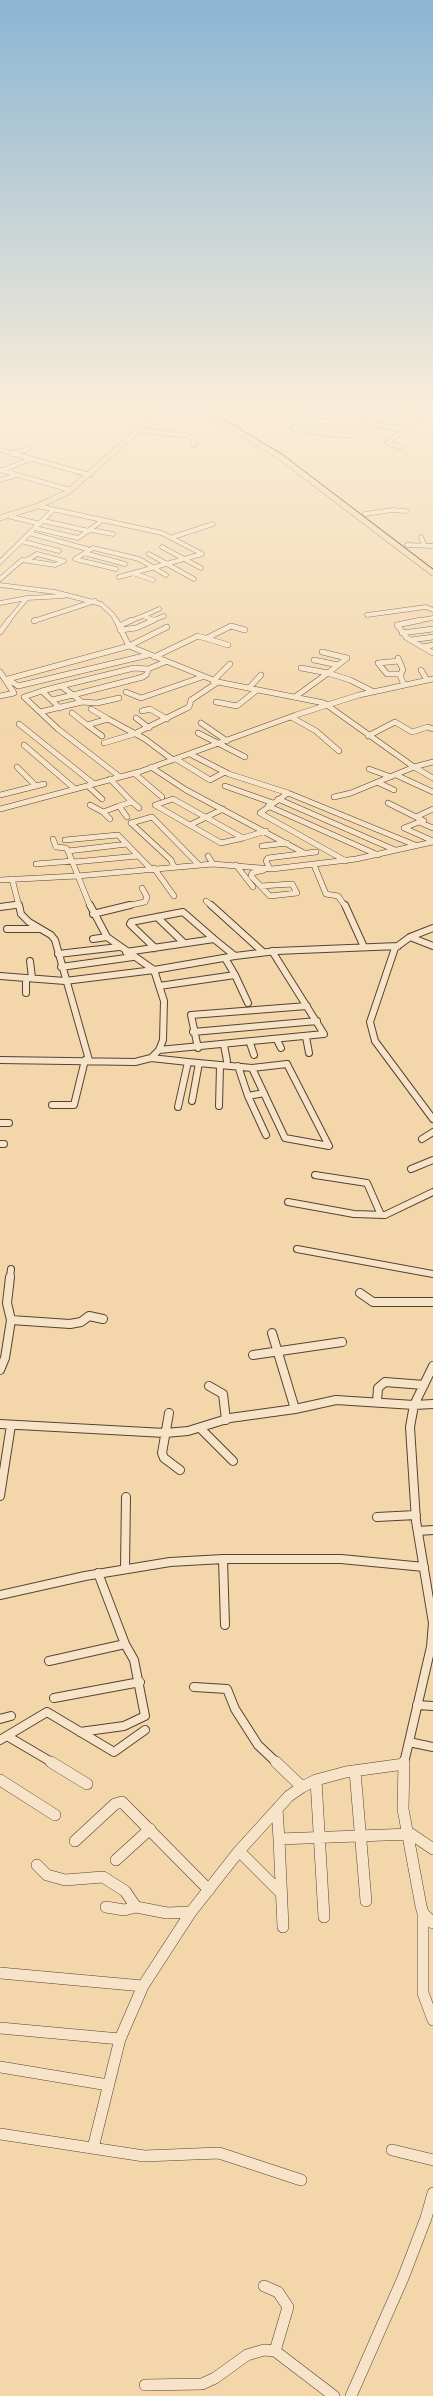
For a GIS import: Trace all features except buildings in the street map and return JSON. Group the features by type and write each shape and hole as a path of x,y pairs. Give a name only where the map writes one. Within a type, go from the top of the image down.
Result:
{"highway":[{"path":"0,518 12,515"},
{"path":"356,515 433,573"},
{"path":"366,515 433,565"}],"street":[{"path":"0,562 49,515"},
{"path":"77,515 173,537 202,554 118,577"},
{"path":"8,516 113,534"},
{"path":"36,528 76,538 82,537 103,520"},
{"path":"173,537 213,524"},
{"path":"29,533 125,564"},
{"path":"421,537 424,546"},
{"path":"21,541 59,551"},
{"path":"407,545 433,546"},
{"path":"162,547 201,568"},
{"path":"116,569 75,559 85,551 93,548 135,558 155,567 166,575"},
{"path":"170,551 179,548"},
{"path":"0,579 20,561 27,560 54,565 64,561 37,554 27,560"},
{"path":"149,554 194,579"},
{"path":"109,574 135,558"},
{"path":"131,573 146,563"},
{"path":"131,573 153,580"},
{"path":"0,585 95,601 109,609 129,646 202,677 218,682 328,705 368,736 414,768 433,778"},
{"path":"0,603 27,598 72,596"},
{"path":"0,632 27,598"},
{"path":"34,621 95,601"},
{"path":"367,615 427,607 433,610"},
{"path":"120,628 159,609"},
{"path":"143,616 154,620"},
{"path":"120,628 134,629 164,616"},
{"path":"433,618 398,623 402,633 410,640 433,653"},
{"path":"207,638 230,625 245,630"},
{"path":"148,655 18,686 14,685 8,678 129,646 167,627"},
{"path":"402,633 433,629"},
{"path":"154,657 198,636 228,645"},
{"path":"410,640 433,637"},
{"path":"423,647 433,646"},
{"path":"295,697 347,658 322,652"},
{"path":"400,674 387,674 378,663 398,659 403,670 400,674 404,685"},
{"path":"314,660 338,665"},
{"path":"120,776 58,729 24,697 61,686 134,668 148,669 165,662"},
{"path":"213,680 230,664"},
{"path":"302,668 328,673 350,680 374,692"},
{"path":"52,700 143,677 146,675 148,669"},
{"path":"421,670 427,680"},
{"path":"0,672 14,693 0,696"},
{"path":"249,688 261,675"},
{"path":"126,692 141,698 202,677"},
{"path":"0,802 3,808 134,773 328,705 374,692 433,679"},
{"path":"104,743 134,734 167,719 189,707 191,700 218,682"},
{"path":"61,686 82,702"},
{"path":"216,702 237,706 257,690"},
{"path":"42,692 60,708"},
{"path":"40,712 82,702 98,703 119,698"},
{"path":"91,709 145,739 174,760 210,780 225,772"},
{"path":"142,711 150,709 167,719"},
{"path":"72,713 102,736"},
{"path":"291,717 316,731 339,751"},
{"path":"136,718 149,728"},
{"path":"87,725 108,719"},
{"path":"368,736 395,722 412,732 428,727 433,729"},
{"path":"201,723 227,741"},
{"path":"19,724 94,784"},
{"path":"198,733 245,757"},
{"path":"24,746 75,789"},
{"path":"190,754 225,772 288,793 415,845"},
{"path":"334,798 433,762"},
{"path":"17,767 36,786"},
{"path":"151,767 186,790 266,831 304,853"},
{"path":"369,770 380,771 433,792"},
{"path":"134,773 162,797"},
{"path":"110,779 139,808"},
{"path":"377,782 394,790"},
{"path":"0,795 44,784"},
{"path":"88,786 102,799"},
{"path":"225,786 395,850"},
{"path":"288,793 260,813 346,861"},
{"path":"243,838 173,799 155,805 222,843 243,838 266,831"},
{"path":"103,812 132,802"},
{"path":"273,803 378,855"},
{"path":"388,803 433,827"},
{"path":"90,805 103,812 110,819"},
{"path":"119,806 127,817"},
{"path":"190,825 223,809"},
{"path":"416,817 433,809"},
{"path":"174,867 171,860 131,823 152,817 199,865"},
{"path":"433,827 417,822 404,828 433,841"},
{"path":"65,840 116,835 152,868 174,896"},
{"path":"53,839 56,847 66,848 68,851 93,914 107,938 154,970 164,1001 164,1035 159,1050 151,1058"},
{"path":"261,886 292,884 297,894 271,897 261,886 251,874 269,869 346,861 378,855 433,841"},
{"path":"262,846 288,843"},
{"path":"68,851 127,844"},
{"path":"269,869 266,861 268,858 316,852"},
{"path":"36,864 138,856"},
{"path":"208,856 213,864"},
{"path":"1,878 12,879 79,876 152,868 213,864 269,869"},
{"path":"236,865 253,887"},
{"path":"314,865 326,894 338,896 343,901 364,947"},
{"path":"12,879 21,914 29,922 55,940 87,1060 74,1105 52,1105"},
{"path":"93,914 145,902 147,897 142,888"},
{"path":"206,901 263,952"},
{"path":"0,907 19,905"},
{"path":"155,948 130,923 184,912 235,956"},
{"path":"157,917 184,943"},
{"path":"433,928 410,937 395,948 370,1022 371,1032 375,1041 433,1119"},
{"path":"7,929 40,929"},
{"path":"410,937 433,946"},
{"path":"93,939 107,938"},
{"path":"126,952 214,939"},
{"path":"0,976 65,981 154,970 272,951 398,946"},
{"path":"58,954 119,947"},
{"path":"159,1050 250,1043 324,1034 272,951"},
{"path":"61,967 133,957"},
{"path":"225,958 248,1003"},
{"path":"26,993 30,961"},
{"path":"159,986 235,975"},
{"path":"198,1048 193,1032 191,1016 307,1006"},
{"path":"193,1032 317,1021"},
{"path":"306,1037 309,1053"},
{"path":"277,1040 281,1048"},
{"path":"250,1043 254,1055"},
{"path":"224,1045 227,1062"},
{"path":"0,1060 87,1060 135,1062 151,1058 252,1068 287,1064 329,1146 285,1138 252,1068"},
{"path":"178,1107 188,1062"},
{"path":"192,1101 199,1063"},
{"path":"220,1066 220,1106"},
{"path":"238,1066 248,1096 266,1135"},
{"path":"248,1096 264,1094"},
{"path":"0,1123 9,1124"},
{"path":"422,1139 433,1132"},
{"path":"411,1169 433,1160"},
{"path":"315,1175 367,1183 381,1215"},
{"path":"288,1202 354,1214 381,1215 391,1214 433,1192"},
{"path":"297,1249 433,1274"},
{"path":"0,1370 5,1358 3,1351 11,1320 7,1303 11,1269"},
{"path":"360,1293 373,1302 433,1302"},
{"path":"11,1320 70,1324 80,1322 89,1316 103,1319"},
{"path":"272,1333 295,1409"},
{"path":"253,1355 342,1342"},
{"path":"433,1366 427,1383 414,1405 410,1427 418,1531 432,1602 432,1647 404,1764 403,1809 406,1834 423,1913 423,1993 433,2020"},
{"path":"377,1402 378,1388 385,1382 427,1383"},
{"path":"209,1386 223,1394 226,1420"},
{"path":"0,1424 100,1431 165,1433 200,1428 226,1420 295,1409 336,1400 414,1405 433,1404"},
{"path":"168,1413 162,1453 164,1458 180,1470"},
{"path":"0,1496 10,1425"},
{"path":"200,1428 233,1461"},
{"path":"125,1568 126,1497"},
{"path":"377,1517 416,1515"},
{"path":"418,1531 433,1530"},
{"path":"223,1558 225,1625"},
{"path":"0,1595 125,1568 170,1562 223,1558 341,1559 424,1567"},
{"path":"80,1732 124,1726 145,1716 140,1682 134,1660 125,1644 98,1573"},
{"path":"49,1661 125,1644"},
{"path":"54,1698 140,1682"},
{"path":"194,1688 227,1689 235,1709 258,1745 302,1787"},
{"path":"417,1705 433,1706"},
{"path":"87,1784 4,1738 47,1712 114,1752 145,1730"},
{"path":"0,1719 11,1716"},
{"path":"409,1742 433,1747"},
{"path":"93,2148 120,2040 142,1986 191,1912 239,1851 277,1809 302,1787 316,1780 355,1770 404,1764"},
{"path":"355,1770 366,1901"},
{"path":"0,1780 55,1815"},
{"path":"316,1780 324,1917"},
{"path":"75,1841 119,1802 126,1804 209,1890"},
{"path":"277,1809 283,1927"},
{"path":"116,1860 150,1829"},
{"path":"279,1839 361,1838 406,1834 418,1837 433,1849"},
{"path":"239,1851 282,1894"},
{"path":"37,1865 47,1875 65,1880 103,1877 125,1891 136,1907"},
{"path":"106,1907 124,1910 136,1907 166,1913 191,1912"},
{"path":"423,1913 433,1923"},
{"path":"0,1973 142,1986"},
{"path":"0,2028 120,2040"},
{"path":"0,2067 108,2085"},
{"path":"0,2134 144,2156 219,2153 301,2180"},
{"path":"392,2150 433,2160"},
{"path":"351,2396 430,2220 433,2193"},
{"path":"264,2286 278,2292 288,2307 275,2351"},
{"path":"145,2385 202,2384 215,2378 247,2355 264,2350 275,2351 334,2396"}],"tram line":[{"path":"362,515 433,569"}]}
